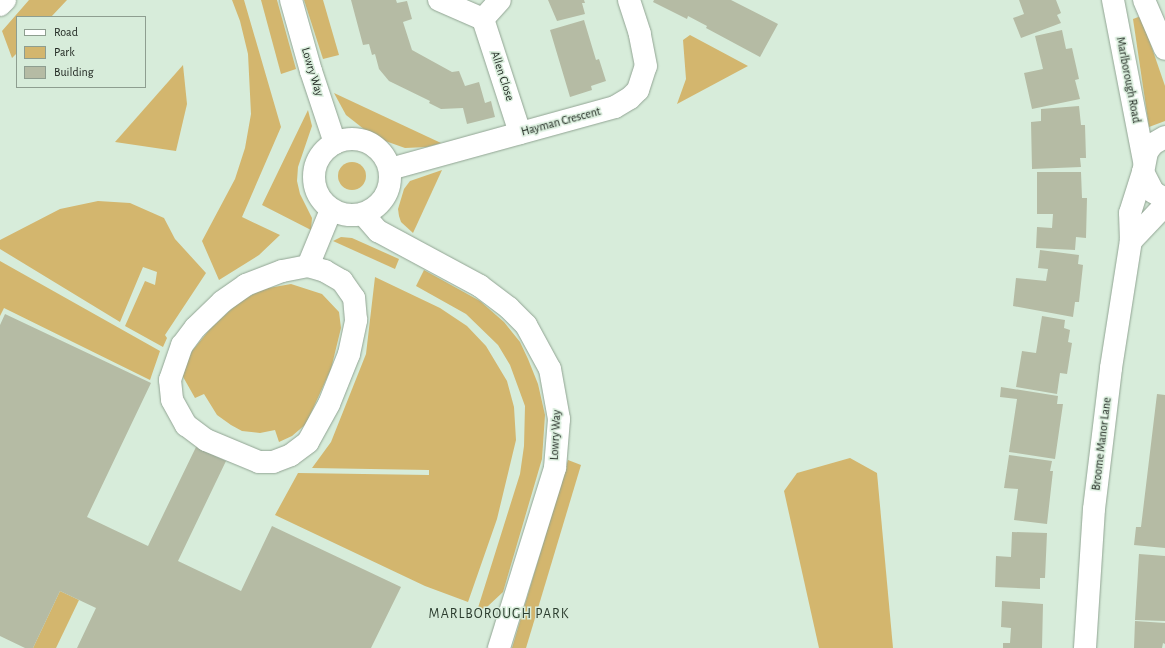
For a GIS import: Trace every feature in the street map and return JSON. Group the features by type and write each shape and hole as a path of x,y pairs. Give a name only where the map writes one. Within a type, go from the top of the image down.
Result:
{"street":[{"path":"0,5 5,0"},
{"name":"Lowry Way","path":"291,0 311,72 335,143"},
{"path":"439,0 483,19 500,0"},
{"name":"Hayman Crescent","path":"390,169 615,107 638,90 646,66 640,34 629,0"},
{"name":"Marlborough Road","path":"1113,0 1143,166"},
{"path":"1144,0 1165,49"},
{"name":"Allen Close","path":"483,19 520,133"},
{"name":"Broome Manor Lane","path":"1085,648 1094,509 1111,368 1131,241 1131,207 1143,166 1153,144 1165,137"},
{"path":"357,139 369,142 378,149 390,169 390,181 382,201 363,214 341,214 331,210 316,192 314,175 318,159 335,143 357,139"},
{"path":"1143,166 1153,192 1165,199"},
{"path":"1131,241 1165,205"},
{"path":"308,266 331,210"},
{"name":"Lowry Way","path":"363,214 378,231 480,286 509,308 526,324 550,369 557,397 558,447 554,468 499,648"},
{"path":"308,266 325,271 342,281 354,298 356,320 349,354 329,404 308,442 291,455 273,462 259,462 206,440 186,425 172,400 170,380 182,345 195,328 222,302 246,285 282,271 308,266"}],"green space":[{"path":"29,0 67,0 52,16 16,16 16,54 12,58 2,31"},
{"path":"232,0 244,0 281,127 242,217 280,235 259,255 219,280 202,241 235,179 245,148 251,114 248,54 240,21"},
{"path":"261,0 277,0 296,69 281,74"},
{"path":"304,0 323,0 339,55 323,59"},
{"path":"1141,16 1165,86 1165,121 1149,127 1133,19"},
{"path":"690,35 748,66 677,104 686,79 683,40"},
{"path":"183,65 187,104 176,151 115,142"},
{"path":"334,93 441,143 427,147 405,148 374,137 346,115"},
{"path":"308,110 312,126 298,167 297,181 300,194 312,218 311,230 262,205"},
{"path":"352,162 362,166 366,176 362,186 352,190 342,186 338,176 342,166"},
{"path":"442,170 413,233 401,222 399,216 398,209 404,189 410,181"},
{"path":"98,201 130,203 164,218 175,239 206,273 165,335 167,338 163,347 125,326 145,281 155,285 157,272 143,267 120,322 0,249 0,240 60,209"},
{"path":"341,237 352,238 399,259 395,269 333,241"},
{"path":"0,261 160,351 150,380 4,308 0,316"},
{"path":"424,270 480,301 504,322 520,342 528,359 538,384 545,415 542,459 503,592 487,607 477,611 520,474 524,446 525,406 510,365 498,345 466,314 416,286"},
{"path":"375,277 440,308 467,326 486,346 507,381 514,407 516,440 497,519 468,602 425,586 275,515 298,473 429,475 429,470 312,468 331,442 366,354"},
{"path":"291,284 322,294 339,312 341,328 331,369 306,424 292,436 279,442 275,430 260,433 242,431 231,425 217,415 204,394 195,398 182,375 192,351 210,329 239,302 263,289"},
{"path":"850,458 877,473 893,648 819,648 784,491 797,473"},
{"path":"568,460 581,465 526,648 512,648"},
{"path":"60,591 79,600 56,648 33,648"}],"building":[{"path":"351,0 396,0 397,3 407,1 412,19 403,22 412,50 452,72 459,71 465,86 479,82 485,103 491,101 495,117 467,124 463,108 441,109 429,103 430,101 389,81 379,69 375,54 372,55 369,44 363,45"},
{"path":"548,0 584,0 585,3 582,3 585,14 557,21"},
{"path":"654,0 731,0 778,24 760,57 706,28 707,26 688,16 687,19 653,2"},
{"path":"1019,0 1056,0 1061,13 1057,15 1061,23 1021,38 1013,18 1024,14"},
{"path":"584,20 596,60 599,59 606,81 591,86 592,90 570,97 550,30"},
{"path":"1062,30 1066,49 1072,48 1079,79 1075,80 1080,99 1032,109 1024,73 1043,69 1035,36"},
{"path":"1079,106 1081,125 1085,125 1086,158 1080,158 1081,167 1032,169 1031,122 1041,121 1041,109"},
{"path":"1037,172 1081,172 1082,198 1087,198 1086,238 1076,237 1075,250 1036,248 1037,227 1052,228 1053,214 1037,214"},
{"path":"1040,250 1079,255 1078,264 1083,265 1079,302 1075,302 1073,317 1013,306 1016,278 1046,281 1048,269 1038,268"},
{"path":"5,314 151,383 87,517 148,546 196,447 226,461 178,561 241,591 272,526 401,587 371,648 77,648 96,608 60,591 33,648 25,648 0,636 0,325"},
{"path":"1042,316 1065,320 1064,328 1070,330 1068,342 1072,343 1067,374 1060,373 1057,394 1016,387 1022,351 1036,353"},
{"path":"1001,387 1058,396 1057,404 1063,404 1055,459 1009,452 1017,399 1000,397"},
{"path":"1157,394 1165,395 1165,548 1134,545 1136,527 1141,527"},
{"path":"1009,455 1052,461 1050,471 1053,471 1047,524 1014,520 1018,489 1004,488"},
{"path":"1012,532 1047,533 1045,578 1040,578 1040,589 995,587 996,556 1011,557"},
{"path":"1139,554 1165,556 1165,621 1135,620"},
{"path":"1002,601 1043,604 1042,648 1003,648 1003,643 1010,643 1011,628 1001,627"},
{"path":"1135,621 1165,623 1165,644 1163,643 1162,648 1134,648"}],"district":[{"name":"MARLBOROUGH PARK","path":"499,614"}]}
